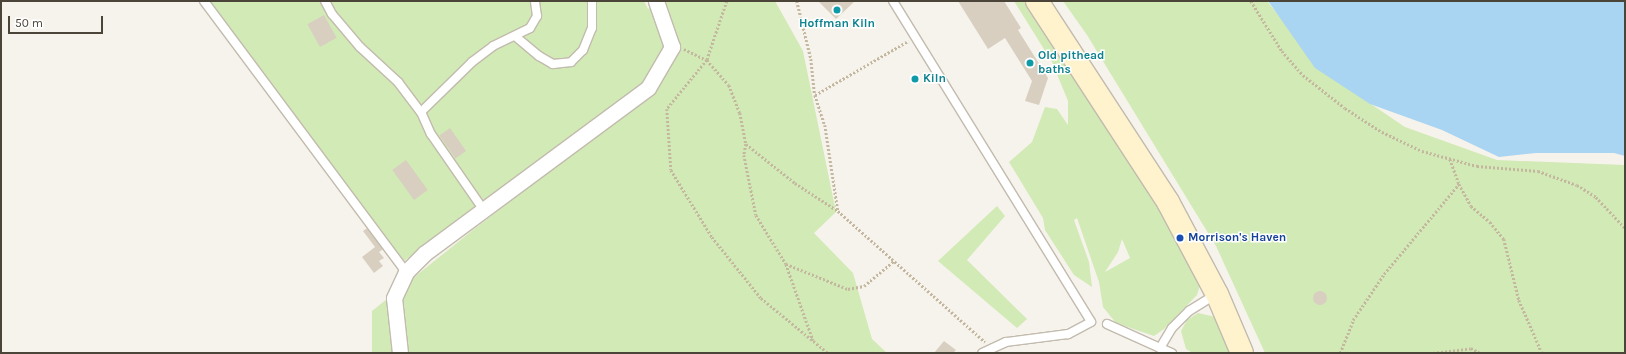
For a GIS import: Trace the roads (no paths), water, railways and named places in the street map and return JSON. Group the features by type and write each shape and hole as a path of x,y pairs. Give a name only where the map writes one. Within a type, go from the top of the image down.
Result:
{"main road":[{"path":"1037,1 1168,202 1217,294 1242,353"}],"street":[{"path":"400,353 394,298 406,272 425,253 648,88 672,48 656,1"}],"lane":[{"path":"204,1 406,272"},
{"path":"325,1 332,14 360,47 398,82 421,112 431,134 483,209"},
{"path":"421,112 472,62 493,46 530,28 536,16 536,1"},
{"path":"515,36 539,56 554,64 571,62 583,50 592,28 592,1"},
{"path":"892,1 1091,322 1068,334 1006,342 982,353"},
{"path":"1160,348 1172,328 1189,311 1217,294"},
{"path":"1107,324 1172,353"}],"water":[{"path":"1268,1 1625,1 1625,156 1614,153 1536,153 1499,157 1442,130 1370,104 1315,68"}],"place":[{"name":"Hoffman Kiln","path":"837,10"},
{"name":"Old pithead baths","path":"1030,63"},
{"name":"Kiln","path":"915,79"},
{"name":"Morrison's Haven","path":"1180,238"}]}
